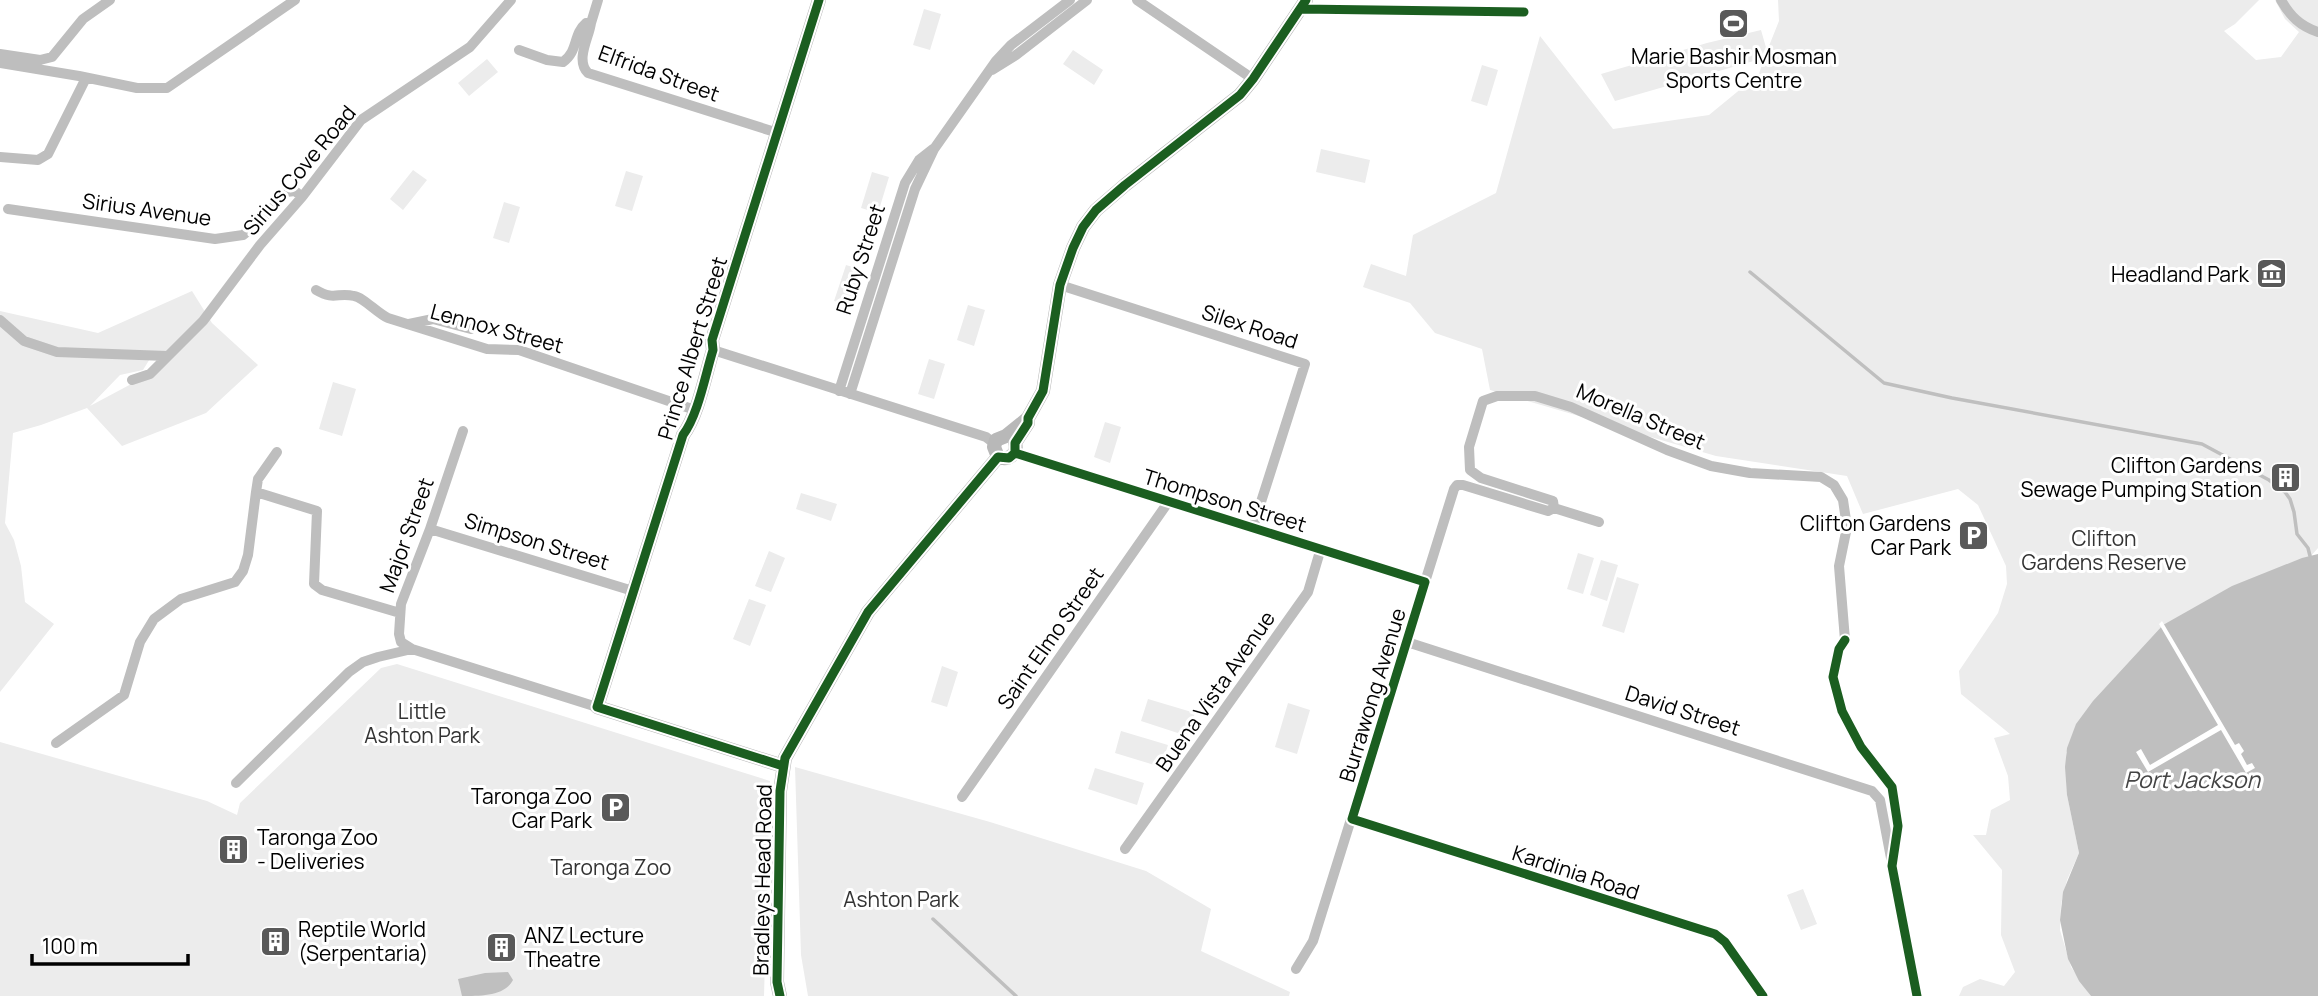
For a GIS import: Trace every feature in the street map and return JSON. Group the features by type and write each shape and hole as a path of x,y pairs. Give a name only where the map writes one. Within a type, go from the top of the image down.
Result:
{"street":[{"path":"0,54 40,60 52,57 83,19 110,0"},
{"path":"0,63 137,88 167,88 295,0"},
{"name":"Sirius Cove Road","path":"132,380 150,374 203,321 260,245 302,197 361,120 470,47 511,0"},
{"path":"591,23 598,0"},
{"name":"Prince Albert Street","path":"601,708 633,591 683,435 695,410 713,351 715,331 819,0"},
{"name":"Prince Albert Street","path":"713,351 720,343 828,0"},
{"name":"Ruby Street","path":"844,393 905,183 919,160 934,149 983,76 1011,45 1070,0"},
{"name":"Ruby Street","path":"983,76 1016,55 1087,0"},
{"path":"1137,0 1253,79"},
{"path":"2281,0 2290,15 2306,28 2318,32"},
{"path":"1304,4 1524,12"},
{"name":"Bradleys Head Road","path":"780,996 777,975 780,791 782,765 792,744 868,612 1006,446 1023,420 1028,418 1043,391 1060,285 1083,227 1096,210 1125,185 1230,104 1253,79 1304,4"},
{"name":"Elfrida Street","path":"519,50 547,60 563,62 573,53 580,29 586,23 591,23 582,58 584,69 588,72 778,134"},
{"path":"0,156 38,160 48,154 86,78"},
{"name":"Sirius Avenue","path":"8,209 215,239 243,235 261,221 290,190 302,197"},
{"name":"Silex Road","path":"1060,285 1305,363 1253,527"},
{"name":"Lennox Street","path":"316,290 328,297 354,295 377,313 408,324 487,349 519,350 695,410"},
{"name":"Lennox Street","path":"408,324 433,319 471,329"},
{"path":"0,320 24,341 57,352 167,356"},
{"name":"Thompson Street","path":"713,351 986,437 1169,501 1425,582"},
{"name":"Morella Street","path":"1554,508 1553,501 1481,478 1470,470 1469,447 1483,401 1497,396 1535,396 1571,407 1667,450 1711,466 1750,473 1821,477 1834,485 1843,500 1847,527 1839,566 1845,640 1839,649 1833,677 1842,711 1861,747 1892,787 1898,825 1892,866 1917,996"},
{"name":"Prince Albert Street","path":"601,708 690,438 689,427"},
{"name":"Major Street","path":"412,649 401,642 399,634 401,604 463,431"},
{"path":"55,743 124,695 140,642 154,619 181,599 235,582 243,571 248,555 258,478 277,452"},
{"name":"Burrawong Avenue","path":"1296,969 1313,941 1457,485 1548,511 1554,508"},
{"path":"256,492 317,511 314,584 323,590 400,613"},
{"name":"Saint Elmo Street","path":"962,797 1169,501"},
{"path":"1554,508 1599,522"},
{"name":"Simpson Street","path":"430,528 633,591"},
{"name":"Buena Vista Avenue","path":"1125,849 1308,592 1321,548"},
{"name":"David Street","path":"1407,642 1872,791 1880,800 1892,866"},
{"path":"236,783 349,672 363,662 412,649 782,765"},
{"name":"Kardinia Road","path":"1352,819 1715,934 1725,942 1763,996"}],"green space":[{"name":"Clifton Gardens Reserve","path":"1778,0 2259,0 2224,31 2256,60 2281,57 2299,32 2285,19 2275,0 2318,0 2318,548 2296,573 2066,752 2067,795 2079,853 2067,880 2061,904 2060,930 2071,967 2091,996 1959,996 1963,987 1980,979 2004,986 2015,972 2001,935 2002,870 1973,835 1986,835 1991,810 2010,800 2008,776 1994,738 2010,734 1961,694 1959,671 1998,613 2007,584 2006,566 1978,505 1958,489 1863,514 1847,476 1716,456 1490,390 1482,349 1435,333 1410,303 1363,287 1371,264 1406,276 1413,235 1496,193 1540,36 1613,129 1709,115 1759,74 1764,58 1615,101 1601,74 1761,30 1767,51 1779,21"},
{"path":"924,9 941,14 930,50 913,45"},
{"path":"1073,50 1103,70 1094,85 1063,64"},
{"path":"487,59 498,72 469,96 458,83"},
{"path":"1482,65 1498,70 1487,106 1471,101"},
{"path":"1321,149 1370,160 1365,183 1316,172"},
{"path":"413,170 427,180 403,210 390,199"},
{"path":"626,171 643,176 632,211 615,206"},
{"path":"872,172 889,177 878,213 861,208"},
{"path":"504,202 520,207 509,243 493,238"},
{"path":"846,265 862,270 851,306 834,301"},
{"path":"192,291 212,323 258,365 206,413 122,446 87,408 13,433 5,523 14,540 21,566 25,602 54,624 0,692 0,311 98,333","holes":["151,357 166,357 150,374 90,406 120,375 143,370"]},
{"path":"968,305 985,310 974,346 957,340"},
{"path":"929,359 945,364 934,399 918,394"},
{"path":"333,382 356,389 342,436 319,429"},
{"path":"1105,422 1121,427 1110,463 1094,457"},
{"path":"801,493 837,504 831,521 796,509"},
{"path":"769,551 785,558 771,592 755,586"},
{"path":"1578,553 1594,558 1583,594 1567,589"},
{"path":"1601,560 1618,565 1607,601 1590,595"},
{"path":"1617,577 1639,584 1624,633 1602,626"},
{"path":"749,599 766,605 750,646 733,639"},
{"name":"Taronga Zoo","path":"397,664 770,781 764,996 0,996 0,742 207,801 237,815 240,803 381,668"},
{"path":"942,666 958,672 947,707 931,702"},
{"path":"1148,699 1195,713 1187,736 1141,721"},
{"path":"1288,703 1310,710 1297,754 1275,747"},
{"path":"1121,731 1168,745 1161,767 1115,753"},
{"name":"Ashton Park","path":"795,767 990,822 1146,871 1211,909 1201,951 1290,992 1289,996 808,996 801,955"},
{"path":"1095,768 1144,783 1137,805 1088,789"},
{"path":"1803,889 1817,924 1801,930 1787,895"}],"water":[{"name":"Port Jackson","path":"2318,554 2318,996 2091,996 2079,981 2068,959 2060,920 2063,892 2079,853 2067,795 2065,767 2067,748 2076,724 2093,701 2163,625 2232,586"},
{"path":"508,972 513,980 504,989 484,995 462,996 458,979 485,973"}],"pier":[{"path":"2162,621 2235,745 2239,743 2244,751 2241,754 2247,765 2252,763 2255,768 2246,773 2221,730 2148,772 2136,752 2141,749 2150,765 2218,725 2159,624"}],"waterway":[{"path":"1750,272 1884,383 2202,444 2269,480 2285,492 2294,512 2297,534 2308,548 2310,556"},
{"path":"933,919 1016,996"}],"cycle path":[{"path":"783,766 597,707 683,435 701,395 713,350 712,340 819,0"},
{"path":"1015,453 1015,443 1043,391 1060,285 1083,227 1096,210 1125,185 1240,95 1306,0"},
{"path":"1301,9 1524,12"},
{"path":"1015,453 1425,582 1352,819 1715,934 1725,942 1763,996"},
{"path":"780,996 777,982 780,791 785,758 868,612 998,457 1009,458 1015,453"},
{"path":"1845,640 1839,649 1833,677 1842,711 1861,747 1892,787 1898,826 1892,866 1917,996"}],"place":[{"name":"Marie Bashir Mosman Sports Centre","path":"1734,24"},
{"name":"Headland Park","path":"2272,274"},
{"name":"Clifton Gardens Sewage Pumping Station","path":"2285,477"},
{"name":"Clifton Gardens Car Park","path":"1974,535"},
{"name":"Taronga Zoo Car Park","path":"615,808"},
{"name":"Taronga Zoo - Deliveries","path":"234,849"},
{"name":"Reptile World (Serpentaria)","path":"275,941"},
{"name":"ANZ Lecture Theatre","path":"501,947"}],"park label":[{"name":"Little Ashton Park","path":"422,723"}]}
